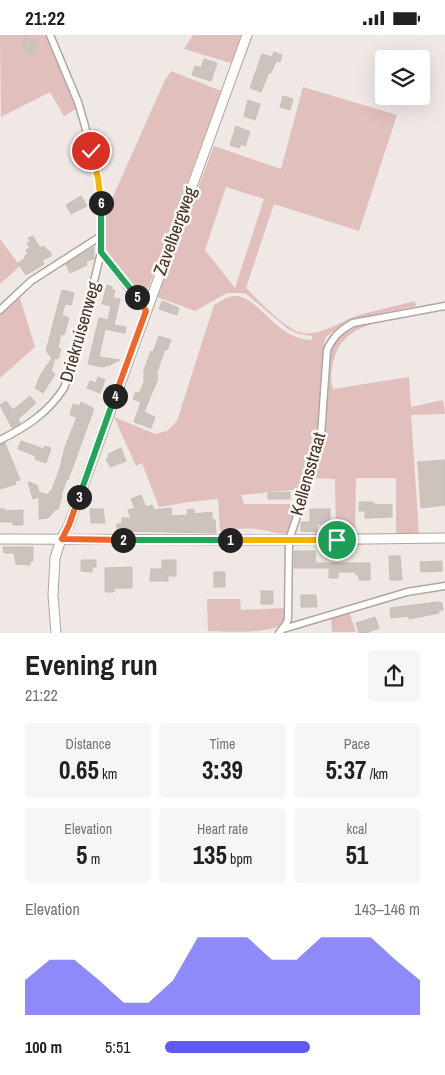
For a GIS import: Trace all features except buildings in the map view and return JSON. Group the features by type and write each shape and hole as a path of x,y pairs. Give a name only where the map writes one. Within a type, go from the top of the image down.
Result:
{"main road":[{"name":"Zavelbergweg","path":"56,633 53,595 57,551 69,525 247,35"},
{"path":"0,539 445,539"}],"street":[{"name":"Driekruisenweg","path":"0,440 25,427 41,415 58,398 64,388 85,319 101,252 101,202 98,178 78,102 50,35"},
{"path":"0,310 31,281 101,236"},
{"name":"Driekruisenweg","path":"101,252 146,311"},
{"name":"Kellensstraat","path":"281,631 288,619 289,540 318,451 321,435 327,350 330,342 340,330 353,323 445,306"},
{"path":"281,631 399,594 445,586"}],"shaded area":[{"path":"0,35 46,35 70,89 76,109 64,116 50,92 1,117"},
{"path":"193,35 241,35 231,63 184,49"},
{"path":"171,71 221,91 145,297 142,296 108,254 105,247 106,212 165,80"},
{"path":"303,87 397,115 359,231 274,204 246,288 282,322 296,331 304,333 328,329 359,315 415,301 416,306 356,320 325,338 316,450 302,489 241,495 244,504 299,504 288,534 251,529 220,531 218,499 159,507 142,463 136,466 114,417 155,434 167,431 177,421 214,305 227,297 245,298 288,333 299,338 312,340 312,336 299,334 288,329 245,293 227,293 195,311 157,297 214,146 281,169","holes":["226,187 264,199 235,288 205,250"]},
{"path":"0,239 20,266 0,284"},
{"path":"19,295 35,347 0,378 0,313"},
{"path":"413,315 377,322 355,331 339,347 334,359 331,378 333,389 409,377 411,407 443,400 445,414 411,415 419,535 396,535 396,478 356,478 355,535 336,535 335,479 314,478 325,429 327,374 331,349 343,330 349,326 376,319"},
{"path":"207,599 240,599 241,610 285,608 283,620 279,626 265,630 208,631"},
{"path":"349,612 356,632 332,632 331,617"}],"route":[{"path":"91,151 98,178 101,202 101,252 146,311 69,525 62,539 337,540"}]}
